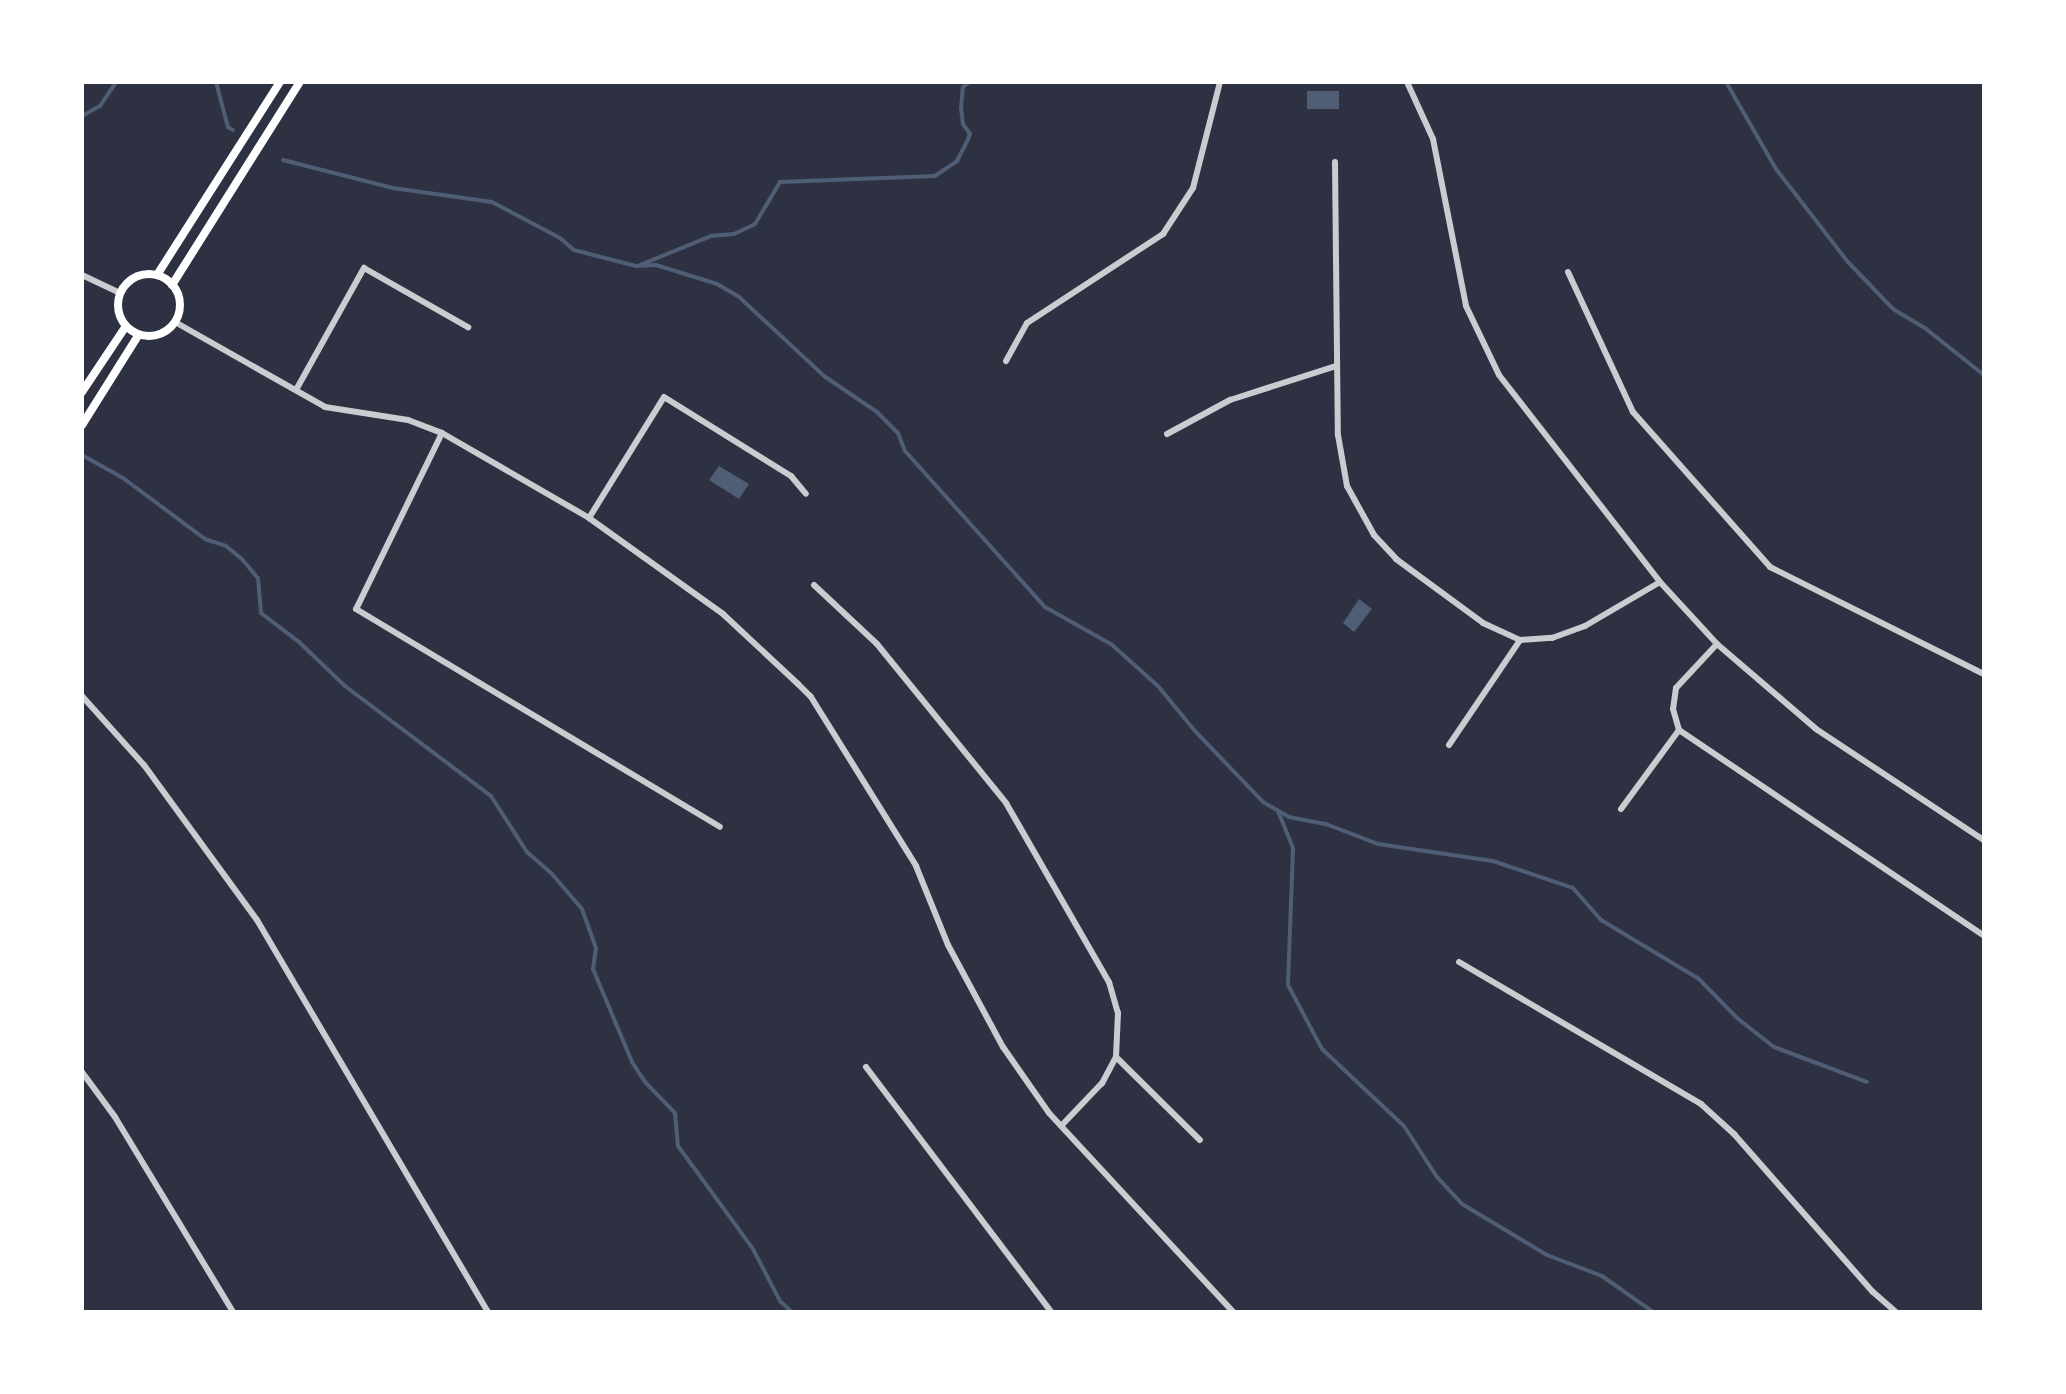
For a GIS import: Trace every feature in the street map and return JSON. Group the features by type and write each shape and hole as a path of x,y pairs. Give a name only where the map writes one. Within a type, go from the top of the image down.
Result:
{"main road":[{"path":"157,275 280,82"},
{"path":"172,285 300,82"},
{"path":"157,275 172,285 180,303 175,322 163,333 139,334 126,326 118,310 120,293 135,277 157,275"},
{"path":"82,392 126,326"},
{"path":"82,425 139,334"}],"street":[{"path":"1006,361 1027,323 1163,234 1193,188 1220,82"},
{"path":"1407,82 1433,139 1466,306 1499,375 1660,582 1717,644 1816,729 1984,840"},
{"path":"1335,162 1338,435 1347,486 1374,535 1396,559 1483,623 1520,640 1552,638 1585,626 1660,582"},
{"path":"296,390 364,268 468,327"},
{"path":"1568,272 1633,412 1770,567 1984,674"},
{"path":"82,275 120,293"},
{"path":"175,322 325,407 408,420 442,433 589,518 723,614 811,697 916,866 948,945 1003,1047 1062,1125 1233,1312"},
{"path":"1167,434 1230,400 1336,366"},
{"path":"589,518 664,397 791,476 806,494"},
{"path":"442,433 356,609 720,827"},
{"path":"814,585 877,644 1006,803 1109,982 1118,1013 1116,1057 1102,1083 1062,1125"},
{"path":"1449,745 1520,640"},
{"path":"1717,644 1676,688 1673,709 1679,730 1984,936"},
{"path":"82,696 144,765 257,920 488,1312"},
{"path":"1621,809 1679,730"},
{"path":"1459,962 1701,1104 1734,1134 1873,1292 1896,1312"},
{"path":"1116,1057 1200,1140"},
{"path":"866,1067 1051,1312"},
{"path":"82,1072 115,1117 233,1312"}],"water":[{"path":"1307,91 1339,91 1339,109 1307,109"},
{"path":"719,466 749,484 739,499 709,480"},
{"path":"1359,599 1372,609 1354,632 1343,623"}],"waterway":[{"path":"82,116 100,106 116,82"},
{"path":"216,82 228,127 233,130"},
{"path":"640,265 711,236 734,234 755,224 780,182 935,176 957,161 970,134 963,124 961,108 963,87 970,82"},
{"path":"1726,82 1776,169 1848,262 1893,309 1926,329 1984,375"},
{"path":"283,160 393,188 492,202 560,238 574,250 636,266 656,265 717,284 738,296 824,376 877,412 898,433 905,451 1045,607 1111,644 1158,686 1195,731 1263,802 1289,817 1326,824 1378,844 1493,861 1573,888 1601,920 1699,979 1737,1018 1774,1047 1867,1082"},
{"path":"82,455 123,478 205,539 226,546 241,558 258,578 261,613 299,642 345,686 491,796 527,852 552,874 582,909 596,948 593,969 632,1062 645,1082 675,1113 678,1146 753,1249 780,1301 792,1312"},
{"path":"1278,811 1293,848 1288,985 1322,1049 1404,1126 1437,1177 1462,1204 1547,1255 1602,1276 1653,1312"}]}
